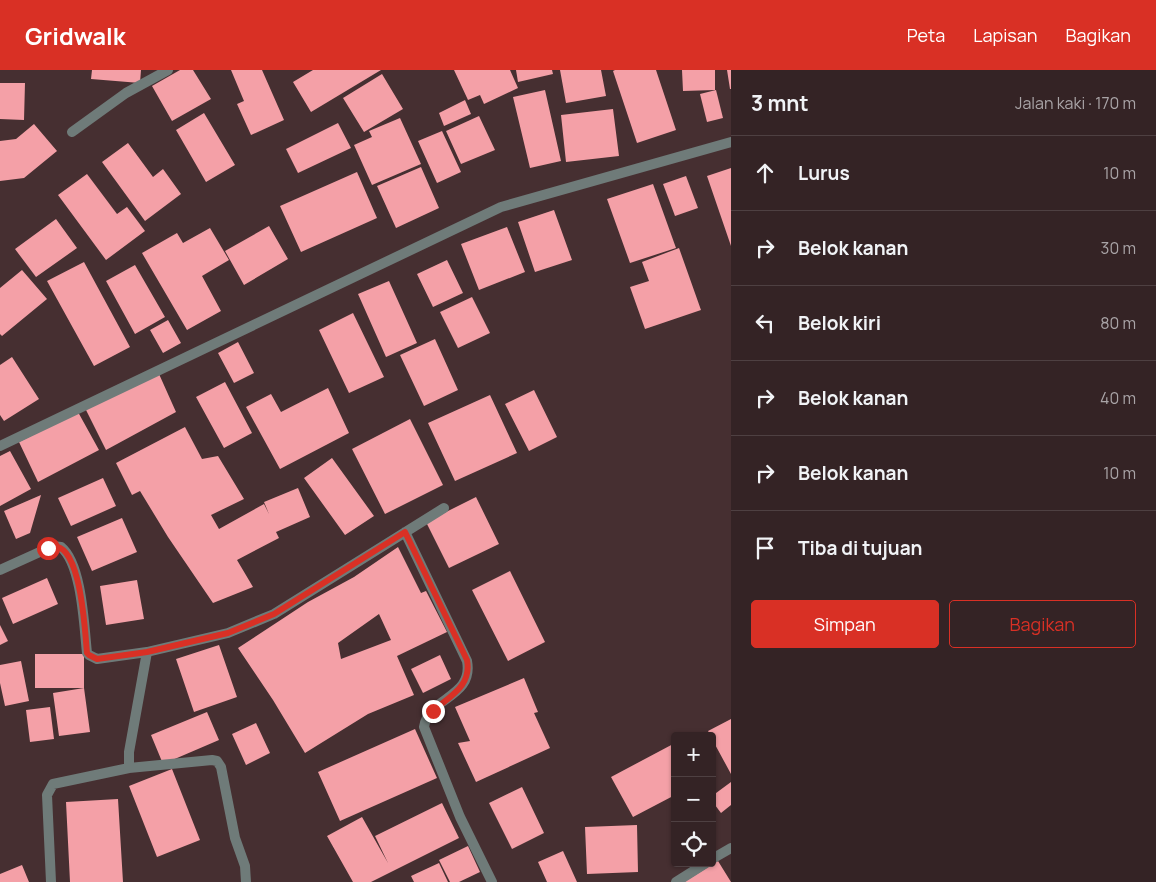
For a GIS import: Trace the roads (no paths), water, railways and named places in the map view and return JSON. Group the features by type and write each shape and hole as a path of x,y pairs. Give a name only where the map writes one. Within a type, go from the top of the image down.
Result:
{"street":[{"path":"72,132 126,93 168,70"},
{"path":"0,446 501,206 731,142"},
{"path":"0,570 52,546 62,546 70,556 76,574 87,653 97,659 147,652 228,633 274,614 444,508"},
{"path":"405,532 467,660 469,668 466,681 433,711 426,719 424,727 460,817 492,882"},
{"path":"129,768 129,752 147,652"},
{"path":"51,882 47,795 52,784 129,768 212,760 217,761 221,766 234,838 245,866 246,882"},
{"path":"716,857 731,848"},
{"path":"676,882 700,867"}]}
